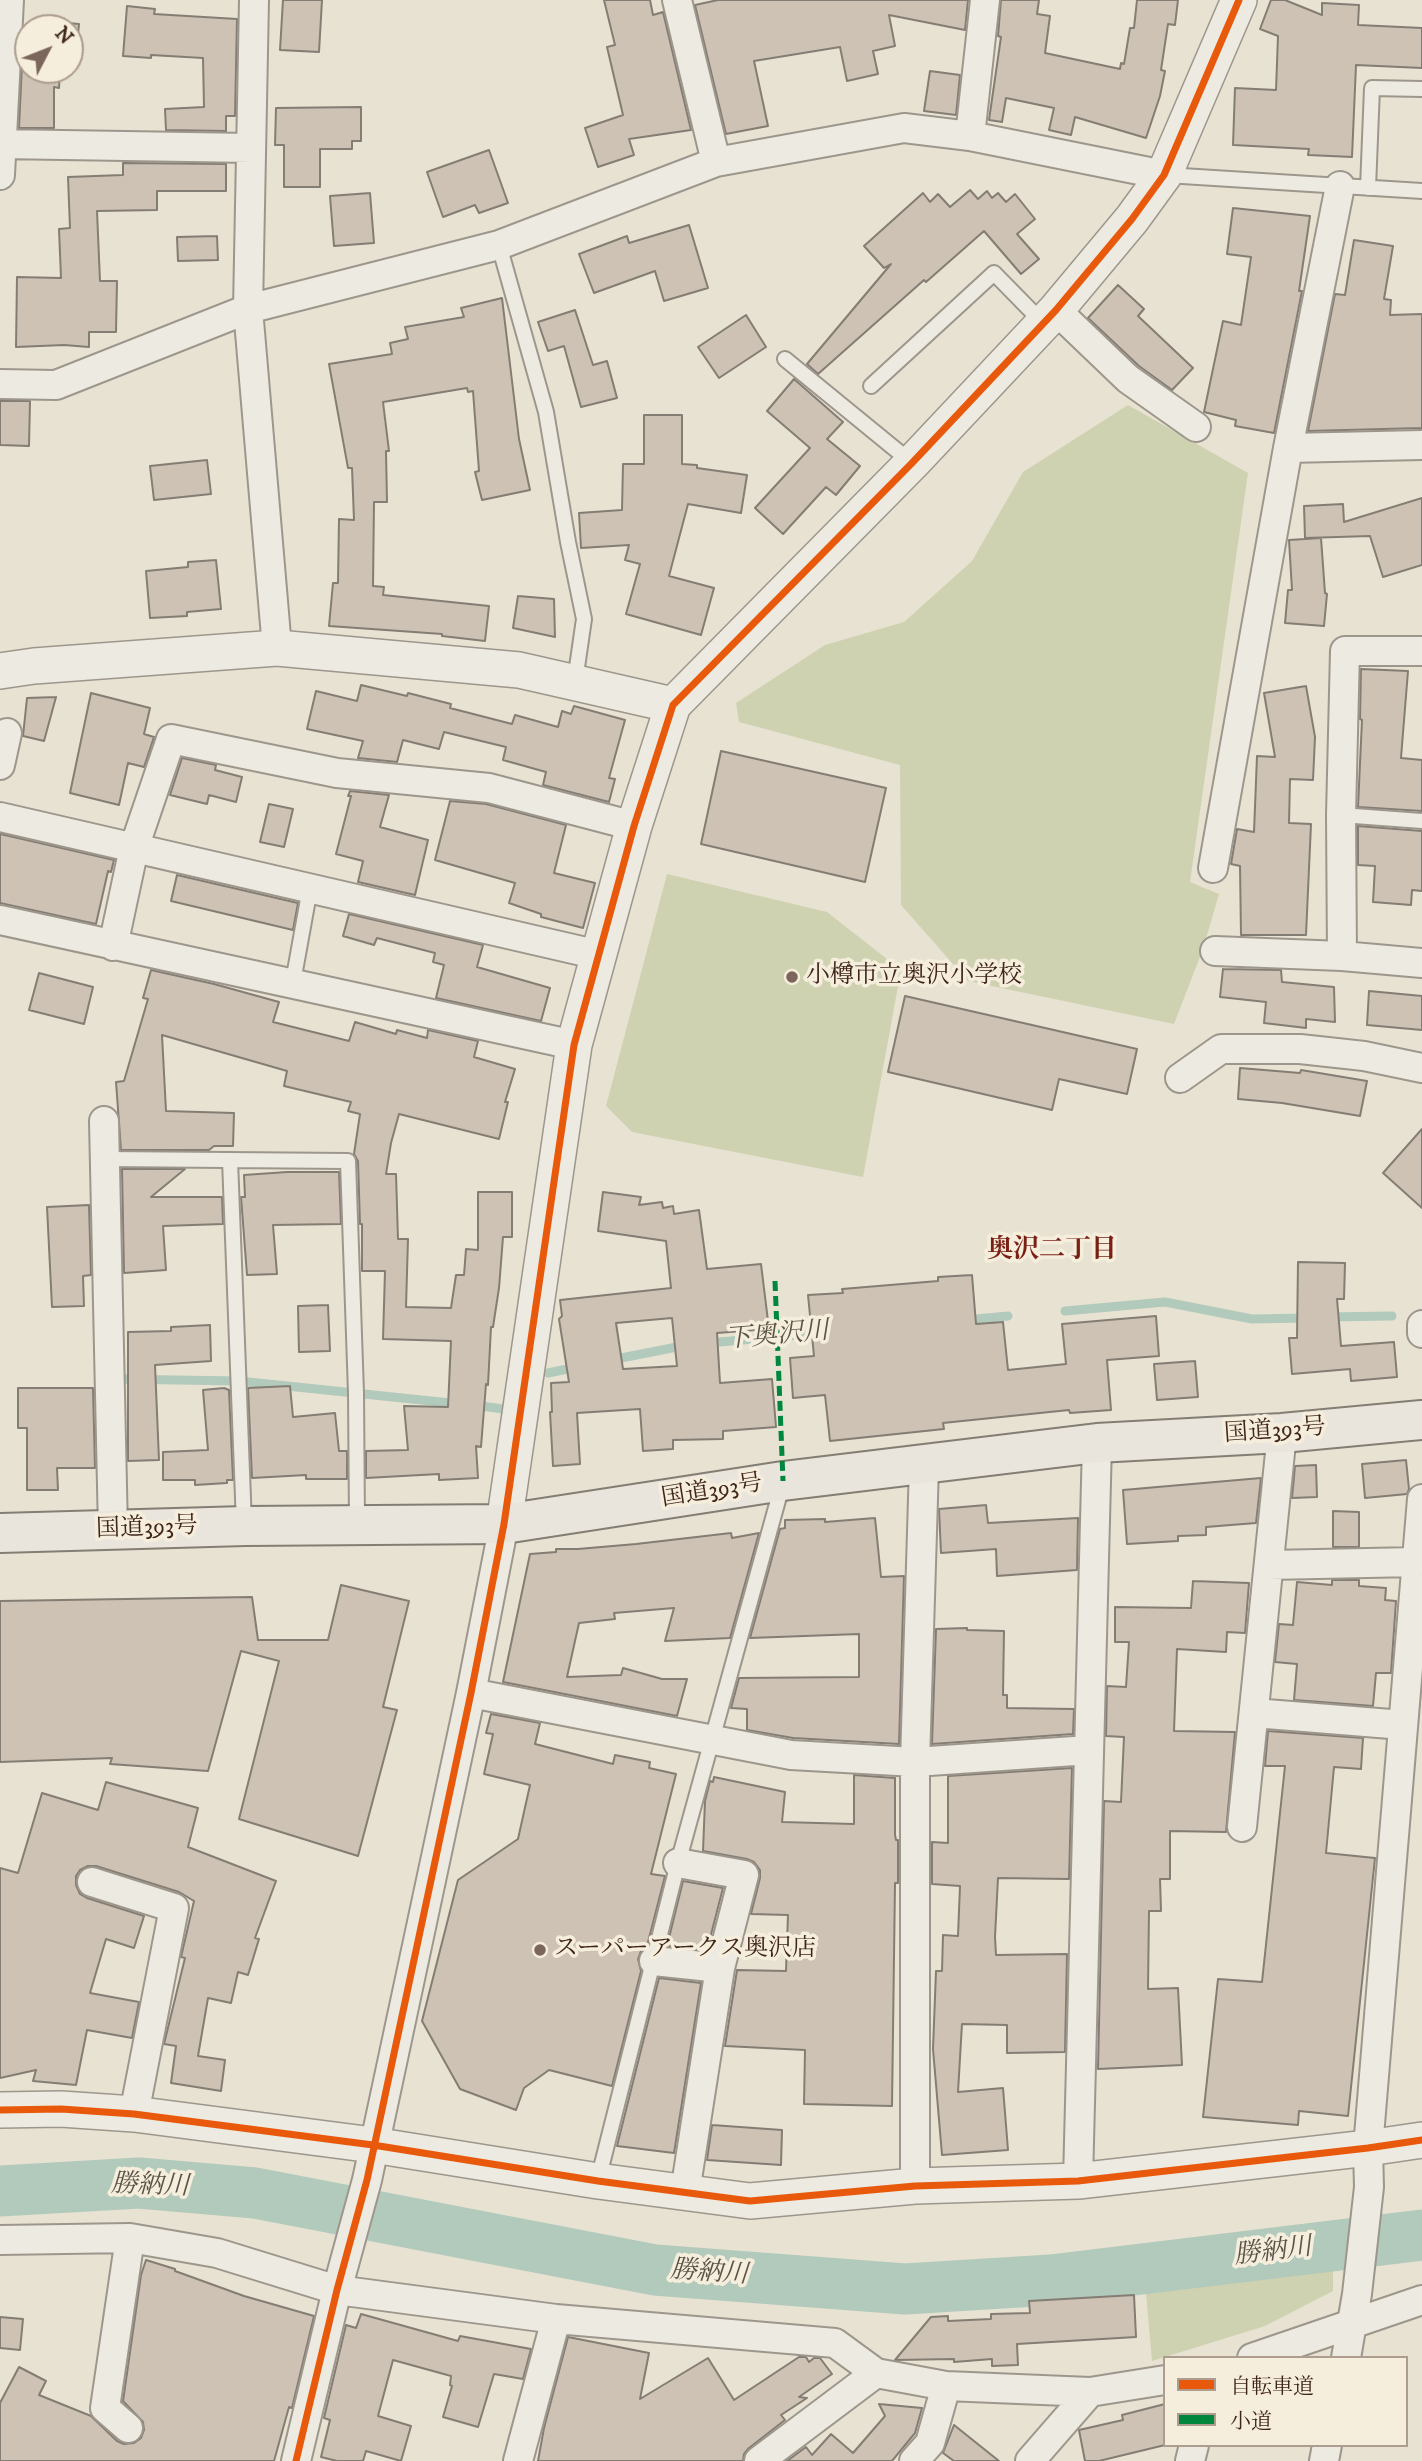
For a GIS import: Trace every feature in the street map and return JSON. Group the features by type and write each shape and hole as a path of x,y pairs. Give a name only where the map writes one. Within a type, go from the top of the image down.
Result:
{"highway":[{"name":"国道393号","path":"0,1533 244,1525 504,1524 783,1481 1097,1443 1282,1433 1422,1420"}],"street":[{"path":"0,175 9,0"},
{"path":"254,0 248,309 278,648"},
{"path":"677,0 716,162"},
{"path":"970,136 985,0"},
{"path":"296,2461 367,2180 471,1693 504,1524 574,1045 634,826 673,705 912,463 1050,317 1132,219 1164,175 1240,0"},
{"path":"0,384 56,384 248,309 499,245 716,162 904,128 970,136 1164,175"},
{"path":"1,144 251,148"},
{"path":"1213,868 1288,448 1354,187"},
{"path":"1050,317 1128,379 1196,427"},
{"path":"1288,448 1422,445"},
{"path":"0,671 33,666 278,648 395,656 519,670 673,705"},
{"path":"1342,956 1345,651 1422,651"},
{"path":"0,765 7,733"},
{"path":"113,946 134,848 171,739 337,773 489,788 634,826"},
{"path":"0,817 599,955"},
{"path":"0,920 574,1045"},
{"path":"1215,951 1342,956 1422,963"},
{"path":"1180,1078 1221,1049 1300,1049 1364,1056 1422,1069"},
{"path":"104,1121 113,1531"},
{"path":"1422,1325 1422,1333"},
{"path":"1242,1827 1282,1433"},
{"path":"1078,2180 1097,1443"},
{"path":"915,2186 915,1762 924,1466"},
{"path":"1346,2356 1357,2294 1369,2187 1368,2148 1422,1499"},
{"path":"1269,1565 1416,1562"},
{"path":"471,1693 791,1755 915,1762 1089,1750"},
{"path":"1254,1713 1403,1725"},
{"path":"678,1863 744,1875 720,1968 685,2192"},
{"path":"92,1882 174,1908 134,2114"},
{"path":"654,1961 720,1968"},
{"path":"0,2110 61,2109 134,2114 373,2145 598,2180 750,2200 915,2186 1078,2180 1422,2140"},
{"path":"128,2428 105,2408 130,2238"},
{"path":"0,2241 130,2238 217,2253 340,2284 556,2319 835,2343 876,2373 946,2386 1090,2392 1163,2380"},
{"path":"1258,2356 1422,2300"},
{"path":"518,2461 556,2319"},
{"path":"760,2461 876,2373"},
{"path":"914,2461 930,2443 946,2386"},
{"path":"1030,2461 1090,2392"}],"lane":[{"path":"1354,187 1372,88 1422,89"},
{"path":"1164,175 1422,191"},
{"path":"499,245 546,412 584,619 575,681"},
{"path":"871,386 993,273 1050,317"},
{"path":"785,359 912,463"},
{"path":"1342,815 1422,821"},
{"path":"293,982 310,888"},
{"path":"105,1158 348,1161 356,1393 357,1525"},
{"path":"230,1160 244,1525"},
{"path":"598,2180 678,1863 714,1740 783,1481"}],"green space":[{"path":"1128,405 1248,473 1190,882 1219,894 1203,949 1174,1024 968,981 901,905 900,765 739,722 736,703 825,645 904,622 972,561 1023,472"},
{"path":"667,874 827,912 901,970 863,1177 632,1132 606,1106"},
{"path":"1333,2269 1333,2291 1265,2326 1152,2361 1146,2293"}],"building":[{"path":"283,0 322,0 319,52 280,50"},
{"path":"604,0 650,0 653,15 663,12 691,130 629,139 634,155 598,167 585,128 623,115 607,47 615,45"},
{"path":"718,0 968,0 965,30 889,15 895,46 873,51 878,74 847,81 840,47 754,61 768,126 726,134 695,5"},
{"path":"1001,0 1039,0 1037,14 1050,16 1045,53 1120,69 1121,63 1124,64 1130,28 1134,28 1137,0 1178,0 1175,25 1168,24 1161,70 1165,71 1146,138 1075,117 1071,135 1049,130 1054,108 1006,98 1002,122 989,120 1001,37 998,36"},
{"path":"1271,0 1285,0 1322,15 1322,3 1359,5 1358,25 1422,28 1422,68 1356,65 1352,157 1308,155 1309,149 1233,145 1235,88 1276,90 1278,36 1260,29"},
{"path":"127,6 155,9 154,14 237,19 235,116 226,116 226,131 166,130 165,109 204,107 203,58 123,56"},
{"path":"930,71 960,75 956,115 924,111"},
{"path":"21,84 59,84 59,88 54,87 54,128 19,128"},
{"path":"361,107 361,141 352,141 352,149 320,149 320,187 284,187 284,145 275,145 276,108"},
{"path":"489,150 508,203 479,213 475,205 443,217 427,172"},
{"path":"123,163 226,164 226,191 157,191 157,210 97,211 100,281 117,281 116,332 89,332 89,347 16,347 17,277 61,278 59,229 70,228 68,177 123,175"},
{"path":"970,190 978,199 987,191 992,198 998,193 1006,202 1015,194 1035,219 1017,234 1039,259 1021,274 984,231 818,374 807,364 891,264 884,268 864,246 923,193 930,202 938,194 950,207"},
{"path":"370,193 374,243 334,246 330,196"},
{"path":"1233,208 1310,216 1299,291 1302,291 1274,433 1235,426 1236,420 1204,412 1223,321 1241,325 1251,257 1227,254"},
{"path":"689,225 708,288 664,301 655,271 594,293 579,254 627,236 629,243"},
{"path":"217,236 218,260 178,261 177,237"},
{"path":"1354,240 1393,246 1384,299 1391,300 1390,315 1422,314 1422,428 1308,431 1335,294 1345,295"},
{"path":"1118,285 1144,309 1138,316 1193,368 1172,390 1139,366 1088,318"},
{"path":"502,298 519,439 530,490 482,500 475,472 479,471 473,391 468,392 467,388 383,402 389,451 386,451 387,502 374,502 373,586 384,587 383,595 489,606 485,641 442,634 329,626 333,583 338,583 339,519 354,520 352,468 348,468 329,364 392,354 390,343 408,339 405,327 464,317 461,308"},
{"path":"575,310 593,365 607,361 617,398 581,407 564,346 548,351 538,322"},
{"path":"746,315 766,347 719,378 698,347"},
{"path":"794,379 843,422 827,439 860,466 836,495 826,487 783,534 755,508 810,448 767,411"},
{"path":"0,401 30,401 29,446 0,445"},
{"path":"644,415 682,415 682,464 747,475 741,513 688,504 669,576 714,588 701,635 626,614 640,564 625,560 629,545 581,548 579,513 622,510 623,464 644,464"},
{"path":"207,460 211,494 154,500 150,466"},
{"path":"1422,498 1422,565 1383,577 1370,536 1305,538 1304,506 1343,504 1344,522"},
{"path":"1321,538 1327,594 1324,626 1285,623 1288,590 1292,590 1289,540"},
{"path":"216,560 221,609 187,612 187,616 150,618 146,571 188,567 188,562"},
{"path":"518,596 554,599 555,637 513,628"},
{"path":"1361,669 1408,671 1401,758 1422,760 1422,811 1358,807 1362,720"},
{"path":"361,685 451,704 450,708 512,724 515,715 558,727 562,711 571,714 574,706 625,720 609,778 615,779 609,802 543,785 546,772 503,760 506,747 444,732 439,749 403,740 397,762 358,758 363,741 307,729 316,691 357,701"},
{"path":"1306,686 1315,737 1313,780 1290,779 1289,823 1311,824 1306,935 1241,935 1240,866 1231,864 1237,829 1254,832 1257,756 1275,757 1264,693"},
{"path":"91,693 150,708 144,734 154,737 144,767 128,763 119,805 70,793"},
{"path":"56,697 44,741 23,736 27,698"},
{"path":"721,751 886,788 865,882 701,844"},
{"path":"182,758 216,765 215,770 242,777 236,802 209,795 207,804 170,795"},
{"path":"350,791 389,795 380,827 428,840 415,895 358,882 363,861 336,854"},
{"path":"450,801 486,804 566,825 554,873 595,883 583,928 541,917 541,914 509,903 515,883 435,860"},
{"path":"269,804 293,809 284,847 260,842"},
{"path":"1358,826 1422,831 1422,891 1412,890 1411,905 1373,902 1375,866 1358,865"},
{"path":"0,834 114,860 111,872 108,871 96,924 0,903"},
{"path":"177,875 298,903 293,930 171,901"},
{"path":"349,914 483,945 477,967 550,988 541,1021 436,998 444,965 433,962 435,953 377,938 374,945 343,936"},
{"path":"1223,969 1281,970 1282,982 1334,987 1335,1022 1306,1019 1306,1028 1264,1023 1266,1002 1220,997"},
{"path":"151,970 279,1002 273,1022 349,1041 355,1022 396,1034 397,1030 427,1038 428,1030 478,1041 474,1057 515,1069 505,1102 508,1102 499,1139 399,1114 386,1174 396,1174 398,1239 408,1239 406,1307 451,1308 456,1275 464,1275 466,1249 478,1250 478,1192 512,1192 512,1237 503,1237 499,1288 491,1327 481,1447 476,1446 478,1478 439,1480 439,1474 366,1478 366,1451 408,1450 404,1406 448,1407 451,1341 383,1339 385,1271 362,1271 358,1161 354,1154 360,1114 348,1111 351,1102 284,1086 287,1071 162,1035 166,1111 234,1113 233,1146 214,1146 209,1150 121,1150 116,1082 124,1081 148,999 143,998"},
{"path":"39,973 93,987 84,1024 29,1010"},
{"path":"1369,991 1422,996 1422,1030 1367,1025"},
{"path":"905,996 1137,1049 1127,1094 1059,1079 1052,1110 888,1072"},
{"path":"1240,1068 1300,1073 1301,1070 1367,1081 1360,1116 1282,1103 1238,1099"},
{"path":"1422,1129 1422,1208 1383,1173"},
{"path":"122,1169 185,1169 151,1197 222,1197 223,1224 163,1226 166,1270 124,1273"},
{"path":"339,1172 341,1224 273,1225 277,1274 247,1275 241,1197 245,1197 244,1175"},
{"path":"603,1192 641,1197 639,1205 662,1202 663,1208 673,1206 674,1214 699,1210 707,1269 761,1264 769,1329 717,1333 720,1383 772,1379 776,1427 723,1431 723,1439 673,1440 673,1449 643,1451 640,1409 577,1413 580,1464 553,1466 551,1383 569,1382 559,1319 562,1316 560,1300 671,1288 666,1241 598,1231","holes":["672,1318 677,1366 623,1369 616,1323"]},
{"path":"89,1205 91,1275 83,1276 84,1306 52,1307 47,1207"},
{"path":"1298,1262 1345,1263 1344,1299 1337,1299 1341,1346 1394,1342 1397,1377 1351,1381 1350,1369 1292,1374 1289,1338 1297,1338"},
{"path":"972,1275 976,1324 1003,1322 1008,1370 1066,1364 1062,1324 1156,1316 1159,1356 1107,1360 1111,1410 1070,1413 1069,1410 943,1423 944,1429 830,1441 825,1395 793,1398 790,1358 814,1356 808,1295 843,1293 842,1289 938,1281 938,1277"},
{"path":"328,1305 330,1351 299,1352 298,1306"},
{"path":"210,1325 211,1361 155,1365 159,1460 128,1461 128,1332 171,1331 171,1327"},
{"path":"1195,1361 1198,1397 1157,1400 1154,1364"},
{"path":"290,1386 293,1417 335,1413 339,1451 347,1451 347,1479 306,1479 306,1475 252,1478 248,1388"},
{"path":"18,1388 93,1388 95,1468 57,1468 58,1490 27,1490 27,1428 18,1428"},
{"path":"203,1390 229,1390 233,1480 227,1480 227,1483 195,1485 195,1480 163,1480 163,1452 208,1450"},
{"path":"1406,1460 1409,1489 1407,1494 1365,1498 1362,1464"},
{"path":"1316,1465 1317,1497 1292,1498 1295,1466"},
{"path":"1261,1478 1256,1523 1206,1527 1206,1535 1178,1536 1178,1541 1127,1544 1123,1490"},
{"path":"986,1505 988,1523 1078,1518 1077,1570 997,1576 996,1549 941,1553 939,1509"},
{"path":"1333,1511 1359,1512 1359,1547 1333,1547"},
{"path":"875,1518 881,1577 904,1576 899,1744 793,1738 747,1730 747,1709 731,1708 739,1678 859,1677 859,1634 750,1638 780,1529 785,1528 785,1520 825,1519 825,1522"},
{"path":"731,1533 732,1538 759,1533 730,1638 665,1641 674,1608 614,1613 615,1619 579,1623 567,1677 621,1675 623,1668 662,1679 687,1679 677,1716 503,1682 530,1554 556,1552 556,1549 636,1544"},
{"path":"1332,1580 1359,1580 1359,1586 1386,1588 1385,1600 1396,1601 1391,1673 1376,1673 1373,1706 1294,1700 1297,1664 1275,1662 1279,1624 1293,1625 1297,1582 1332,1585"},
{"path":"1193,1581 1249,1583 1245,1633 1227,1632 1226,1652 1177,1649 1174,1731 1235,1732 1226,1832 1170,1831 1170,1879 1160,1879 1161,1911 1149,1911 1148,1989 1178,1988 1182,2065 1098,2069 1104,1801 1121,1802 1124,1737 1106,1736 1107,1686 1126,1687 1129,1642 1115,1642 1115,1607 1191,1608"},
{"path":"341,1585 409,1601 383,1707 397,1710 358,1856 239,1819 279,1661 241,1651 208,1771 110,1764 112,1758 0,1762 0,1601 252,1597 258,1640 328,1640"},
{"path":"936,1629 1004,1631 1003,1695 1007,1695 1007,1708 1074,1709 1073,1734 932,1744"},
{"name":"スーパーアークス奥沢店","path":"491,1714 540,1723 535,1744 613,1764 615,1755 650,1762 649,1768 676,1774 651,1874 665,1876 647,1946 638,1959 641,1971 612,2086 549,2070 524,2088 516,2110 460,2089 422,2021 458,1880 518,1839 530,1785 484,1774 493,1734 486,1733"},
{"path":"1268,1731 1363,1738 1361,1769 1334,1767 1326,1853 1375,1858 1348,2116 1299,2111 1298,2125 1203,2117 1218,1979 1262,1982 1285,1766 1265,1766"},
{"path":"1072,1768 1069,1879 998,1878 995,1937 996,1955 1067,1954 1065,2052 1007,2053 1007,2025 962,2024 958,2092 1003,2088 1008,2150 942,2155 933,2049 936,1971 942,1971 943,1935 958,1936 960,1886 932,1884 932,1842 948,1843 948,1776"},
{"path":"854,1775 895,1778 898,1883 895,1883 892,2106 804,2104 805,2050 725,2046 737,1970 786,1971 788,1915 751,1914 760,1878 760,1870 754,1862 703,1851 705,1801 710,1781 713,1782 714,1777 785,1792 782,1822 854,1824"},
{"path":"106,1782 198,1808 188,1847 276,1881 255,1938 259,1939 248,1975 238,1972 231,2003 208,1998 198,2056 225,2060 221,2091 171,2083 176,2046 164,2044 185,1958 181,1957 194,1901 179,1892 96,1866 80,1870 76,1876 80,1894 144,1916 134,1948 106,1939 90,1993 139,2002 132,2038 87,2030 76,2085 33,2081 36,2070 0,2078 0,1868 18,1873 42,1793 98,1810"},
{"path":"683,1881 723,1888 707,1950 667,1946"},
{"path":"659,1978 701,1983 674,2153 617,2146"},
{"path":"712,2125 782,2130 781,2165 707,2160"},
{"path":"146,2260 244,2296 314,2316 292,2408 289,2407 274,2461 0,2461 0,2403 19,2367 46,2381 39,2395 91,2416 117,2441 124,2444 134,2443 141,2438 143,2422 123,2401 141,2275"},
{"path":"1134,2295 1136,2337 1017,2344 1018,2365 992,2366 992,2359 954,2362 954,2359 895,2360 931,2317 948,2316 948,2321 991,2319 991,2314 1030,2313 1029,2301"},
{"path":"361,2314 458,2341 460,2336 531,2349 523,2379 494,2374 478,2427 443,2417 452,2386 451,2376 393,2360 378,2416 411,2426 401,2461 366,2451 363,2461 337,2461 321,2457 330,2420 324,2418 346,2325 356,2328"},
{"path":"0,2317 23,2319 20,2350 0,2348"},
{"path":"568,2337 649,2353 640,2399 708,2358 734,2400 799,2357 806,2357 809,2362 820,2358 832,2374 799,2397 807,2398 781,2415 785,2420 749,2448 743,2461 538,2461"},
{"path":"879,2404 922,2408 915,2433 892,2461 787,2461 806,2447 812,2455 831,2434 853,2453 885,2416"},
{"path":"1163,2405 1163,2445 1099,2461 1085,2461 1079,2430 1123,2420 1122,2415"},
{"path":"954,2425 999,2461 954,2461 943,2453"}],"waterway":[{"name":"下奥沢川","path":"1065,1311 1165,1302 1252,1319 1306,1318"},
{"name":"下奥沢川","path":"966,1320 1008,1316"},
{"name":"下奥沢川","path":"1327,1317 1392,1316"},
{"name":"下奥沢川","path":"708,1343 823,1333"},
{"name":"下奥沢川","path":"611,1360 687,1345"},
{"name":"下奥沢川","path":"548,1373 577,1367"},
{"path":"114,1379 239,1381 460,1404"},
{"path":"473,1405 503,1409"},
{"name":"勝納川","path":"0,2191 139,2183 255,2193 655,2270 905,2289 1051,2280 1422,2235"}],"marked path":[{"path":"775,1281 783,1481"}],"cycle path":[{"path":"296,2461 337,2290 367,2180 471,1693 504,1524 574,1045 634,826 673,705 912,463 1056,310 1132,219 1164,175 1239,0"},
{"path":"0,2110 61,2109 134,2114 373,2145 598,2181 750,2201 915,2186 1078,2181 1422,2140"}],"place":[{"name":"小樽市立奥沢小学校","path":"792,977"},
{"name":"スーパーアークス奥沢店","path":"540,1950"}],"district":[{"name":"奥沢二丁目","path":"1052,1252"}]}
